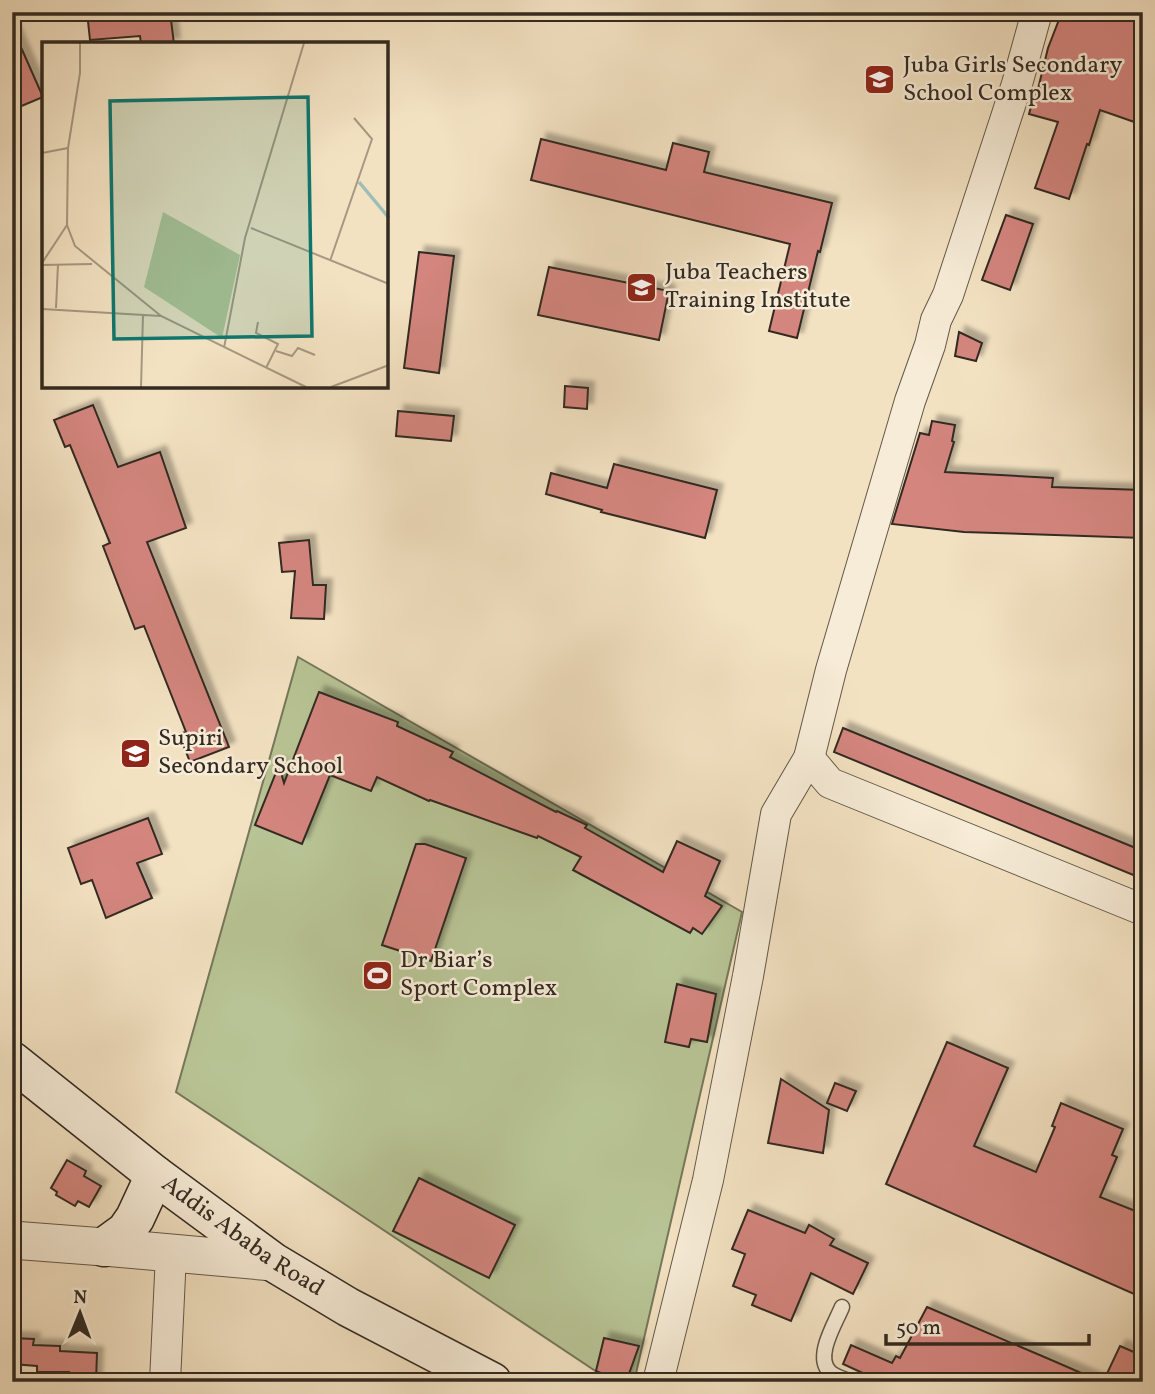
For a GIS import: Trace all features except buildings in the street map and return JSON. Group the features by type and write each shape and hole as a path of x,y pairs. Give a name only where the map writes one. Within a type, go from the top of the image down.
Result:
{"main road":[{"name":"Addis Ababa Road","path":"12,1061 155,1175 273,1262 348,1307 492,1382"},
{"path":"104,1247 131,1225 155,1175"}],"street":[{"path":"658,1382 708,1180 776,814 809,758 831,670 910,401 1013,98 1037,12"},
{"path":"809,758 830,783 1143,910"},
{"path":"12,1240 273,1262"},
{"path":"165,1382 171,1254"}],"lane":[{"path":"842,1307 823,1352 823,1363 830,1373 851,1382"}],"green space":[{"path":"298,657 742,912 634,1382 612,1382 176,1092"}],"place":[{"name":"Juba Girls Secondary School Complex","path":"880,80"},
{"name":"Juba Teachers Training Institute","path":"642,287"},
{"name":"Supiri Secondary School","path":"135,753"},
{"name":"Dr Biar’s Sport Complex","path":"377,975"}]}
